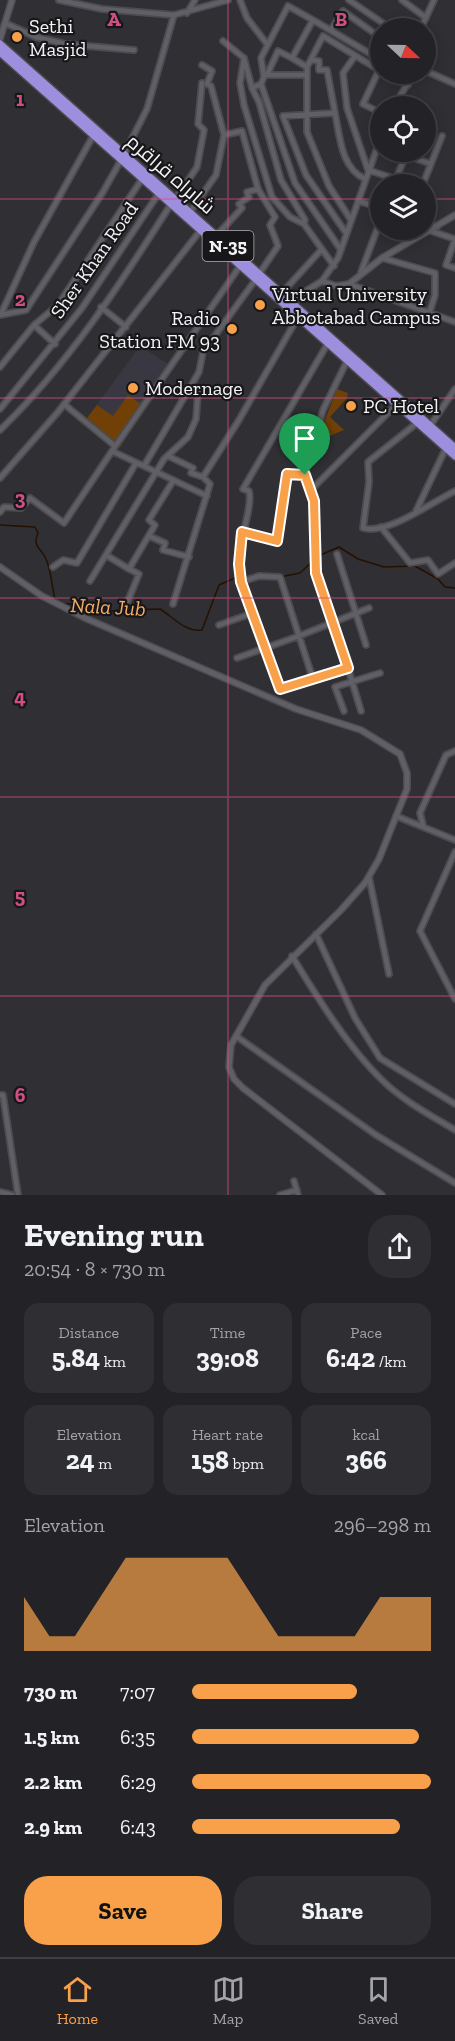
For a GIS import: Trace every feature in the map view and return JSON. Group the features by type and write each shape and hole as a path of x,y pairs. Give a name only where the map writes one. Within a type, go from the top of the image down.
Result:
{"highway":[{"name":"شاہراہ قراقرم","path":"0,44 173,202 200,231 241,265 251,270"},
{"name":"شاہراہ قراقرم","path":"0,52 93,136 122,157 159,193 190,212 251,270 290,301 430,426 452,447 455,456"},
{"name":"شاہراہ قراقرم","path":"258,276 298,317 396,405 417,423 452,447"}],"street":[{"path":"0,39 12,0"},
{"path":"59,0 102,9 174,15 228,0"},
{"path":"187,12 195,0"},
{"path":"240,0 247,18 267,44"},
{"path":"349,0 375,18"},
{"path":"402,0 426,18 434,0"},
{"path":"340,250 295,183 261,84 264,77 261,58 288,6 370,53"},
{"path":"331,30 344,11 370,30"},
{"path":"1,314 26,310 103,192 147,109 174,15"},
{"path":"292,58 313,20"},
{"path":"5,23 36,37 65,44 134,50"},
{"path":"351,220 329,186 307,132 306,75 307,67 323,36 370,65"},
{"path":"223,41 244,58 281,180 305,220 304,225"},
{"path":"306,75 267,75 278,51 307,67"},
{"path":"355,56 343,73 347,108 368,170 377,174"},
{"path":"244,58 240,83 244,105 272,196 290,217 304,225 334,266"},
{"path":"311,60 319,61 319,70 327,70 346,160 355,174 365,179"},
{"path":"190,212 216,176 224,135 211,86 207,84 213,71 202,65"},
{"path":"436,75 453,83 455,76"},
{"path":"0,430 60,365 197,166 204,130 198,124 202,83"},
{"path":"252,88 261,84"},
{"path":"370,108 363,104 375,84"},
{"path":"401,96 408,85"},
{"path":"335,113 283,116 306,175 346,233"},
{"path":"144,466 199,372 203,352 278,246 270,225 275,217 258,189 242,131 224,135"},
{"path":"1,314 34,242 93,136"},
{"path":"427,174 442,136"},
{"path":"290,301 322,280 334,266 372,162"},
{"path":"426,162 431,164"},
{"path":"34,325 58,305 142,178"},
{"path":"216,236 242,208 239,204 249,197 247,192 258,189"},
{"name":"Sher Khan Road","path":"0,409 55,344 107,273 159,193"},
{"path":"358,201 370,205"},
{"path":"437,227 455,215"},
{"path":"0,478 64,404 200,231"},
{"path":"436,233 455,239 446,265 455,268"},
{"path":"361,272 373,240"},
{"path":"349,284 361,272 415,240"},
{"path":"281,294 322,249"},
{"path":"382,258 435,273 435,295 429,314"},
{"path":"0,512 4,507 21,508 30,498 64,523 241,265"},
{"path":"322,280 336,286 349,284 455,322"},
{"path":"101,307 126,327"},
{"path":"203,477 239,420 298,317"},
{"name":"Sher Khan Road","path":"0,367 34,325 55,344"},
{"path":"328,343 243,489 249,491 251,497 242,532 239,564 241,582 280,689 348,668"},
{"path":"347,361 322,410 305,475 314,501 315,564 362,711"},
{"path":"90,581 156,473 168,456 188,437 196,419 198,392 190,388"},
{"path":"430,426 455,389"},
{"path":"64,404 114,448 136,463 207,496"},
{"path":"310,490 396,405"},
{"path":"417,423 368,462 369,482 363,528 370,530 381,527 415,513 455,491"},
{"path":"415,513 452,447"},
{"path":"168,456 193,468 191,473 203,477 210,484 173,604"},
{"path":"53,567 63,560 77,562 136,463"},
{"path":"242,532 277,541 287,474 305,475"},
{"path":"129,569 155,525 149,520 173,481"},
{"path":"381,527 410,562 428,560 438,574 455,563"},
{"path":"149,536 165,543 163,550 189,557"},
{"path":"337,554 366,645"},
{"path":"106,555 139,574 127,603"},
{"path":"0,567 42,596 85,618 296,709 361,730 399,754 407,773 406,789 369,877 341,910 265,985 236,1036 228,1058 234,1079 382,1195"},
{"path":"241,582 259,576 280,577 313,679"},
{"path":"237,658 334,624 369,608"},
{"path":"219,625 253,613"},
{"path":"344,711 336,687 380,674"},
{"path":"423,825 420,813 446,755 455,751"},
{"path":"396,816 423,825 455,840"},
{"path":"455,852 420,931 455,999"},
{"path":"369,877 374,895 379,937 389,974"},
{"path":"316,933 355,1018 380,1058 455,1104"},
{"path":"292,956 310,987 382,1081 455,1130"},
{"path":"236,1036 376,1135 455,1183"},
{"path":"0,1095 3,1095 18,1195"},
{"path":"280,1195 298,1192 294,1181"},
{"path":"0,1192 12,1195"}],"shaded area":[{"name":"Modernage","path":"140,346 171,366 120,447 87,418"},
{"path":"337,389 348,393 347,398 330,417 344,430 317,441"},
{"path":"128,395 144,406 120,447 87,418 97,405 113,416"}],"waterway":[{"name":"Nala Jub","path":"0,525 35,527 38,533 36,542 48,563 55,599"},
{"name":"Nala Jub","path":"318,556 339,547 358,559 384,567 415,566 438,579 445,587 455,588"},
{"name":"Nala Jub","path":"280,577 300,573 315,559"},
{"name":"Nala Jub","path":"63,604 78,604 108,611 160,609 185,627 202,630 219,585 237,577"}],"place":[{"name":"Sethi Masjid","path":"17,37"},
{"name":"Virtual University Abbotabad Campus","path":"260,305"},
{"name":"Radio Station FM 93","path":"232,329"},
{"name":"Modernage","path":"133,388"},
{"name":"PC Hotel","path":"351,406"}],"route":[{"path":"287,474 305,475 314,501 316,573 348,668 280,689 241,582 239,554 242,532 277,541 287,474"}]}
